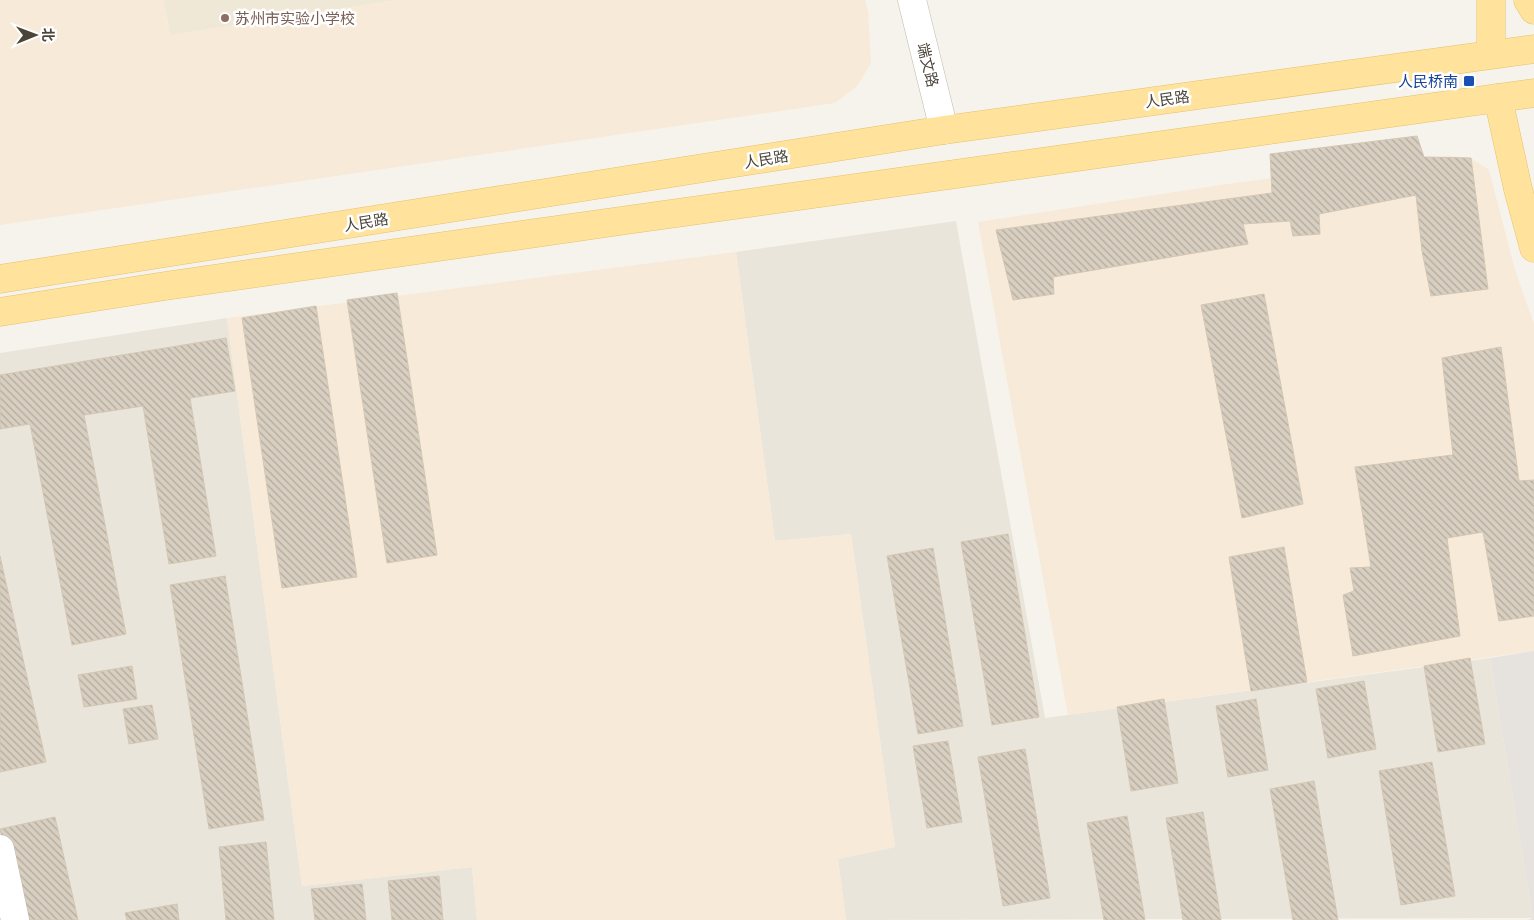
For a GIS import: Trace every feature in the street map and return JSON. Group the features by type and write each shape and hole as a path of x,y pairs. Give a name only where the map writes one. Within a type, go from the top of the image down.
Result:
{"main road":[{"path":"1491,0 1492,54"},
{"path":"1528,0 1534,10"},
{"name":"人民路","path":"0,279 944,130 1534,49"},
{"path":"0,312 430,248 1534,93"},
{"path":"1498,98 1518,189 1534,248"}],"street":[{"name":"端文路","path":"912,0 944,130"},
{"path":"0,849 15,920"}],"shaded area":[{"path":"0,0 164,0 170,35 396,0 865,0 868,11 871,63 857,86 835,103 0,225"},
{"name":"苏州市实验小学校","path":"164,0 396,0 170,35"},
{"path":"1452,156 1471,158 1489,170 1515,270 1534,324 1534,651 1068,715 978,222 1214,186 1424,157"},
{"path":"956,221 1045,718 1490,658 1533,918 846,920 838,859 895,847 851,534 775,541 736,252"},
{"path":"736,252 775,541 851,534 895,847 838,859 846,920 477,920 472,867 302,886 227,318"},
{"path":"227,318 302,886 472,867 477,920 20,920 0,827 0,353"},
{"path":"1534,651 1534,920 1528,920 1533,918 1490,658"}],"building":[{"path":"1417,136 1424,157 1471,158 1488,289 1431,296 1422,251 1416,195 1319,214 1320,234 1293,236 1290,221 1243,224 1248,244 1053,277 1054,294 1013,300 996,230 1272,193 1270,154"},
{"path":"397,293 437,555 387,563 347,300"},
{"path":"1264,294 1303,504 1242,518 1201,305"},
{"path":"316,306 357,577 282,588 242,318"},
{"path":"226,338 235,391 190,398 216,556 169,564 143,406 84,415 126,634 72,645 30,424 0,429 0,375"},
{"path":"1501,347 1519,481 1534,480 1534,616 1499,621 1483,532 1447,538 1460,636 1353,656 1343,595 1354,591 1350,568 1371,567 1355,467 1453,455 1442,358"},
{"path":"1008,534 1039,717 992,725 961,542"},
{"path":"1284,547 1307,682 1251,691 1229,557"},
{"path":"933,548 963,726 918,734 887,556"},
{"path":"0,556 46,762 0,772"},
{"path":"225,576 264,820 209,829 170,585"},
{"path":"1470,658 1485,744 1438,752 1424,666"},
{"path":"132,666 137,699 84,707 78,675"},
{"path":"1364,681 1376,749 1328,758 1316,689"},
{"path":"1164,699 1178,783 1131,791 1117,707"},
{"path":"1256,699 1268,770 1228,777 1216,706"},
{"path":"152,705 158,739 129,744 123,709"},
{"path":"948,741 962,822 927,828 913,746"},
{"path":"1025,749 1050,898 1003,906 978,757"},
{"path":"1432,762 1455,896 1401,905 1379,771"},
{"path":"1314,781 1338,920 1293,920 1270,789"},
{"path":"1203,812 1221,920 1183,920 1166,818"},
{"path":"1127,816 1145,920 1104,920 1087,823"},
{"path":"55,817 78,920 19,920 0,829"},
{"path":"266,842 274,920 226,920 219,847"},
{"path":"439,876 443,920 392,920 388,881"},
{"path":"362,884 366,920 315,920 311,889"},
{"path":"177,904 179,920 127,920 125,913"}],"place":[{"name":"苏州市实验小学校","path":"225,18"},
{"name":"人民桥南","path":"1469,81"}]}
